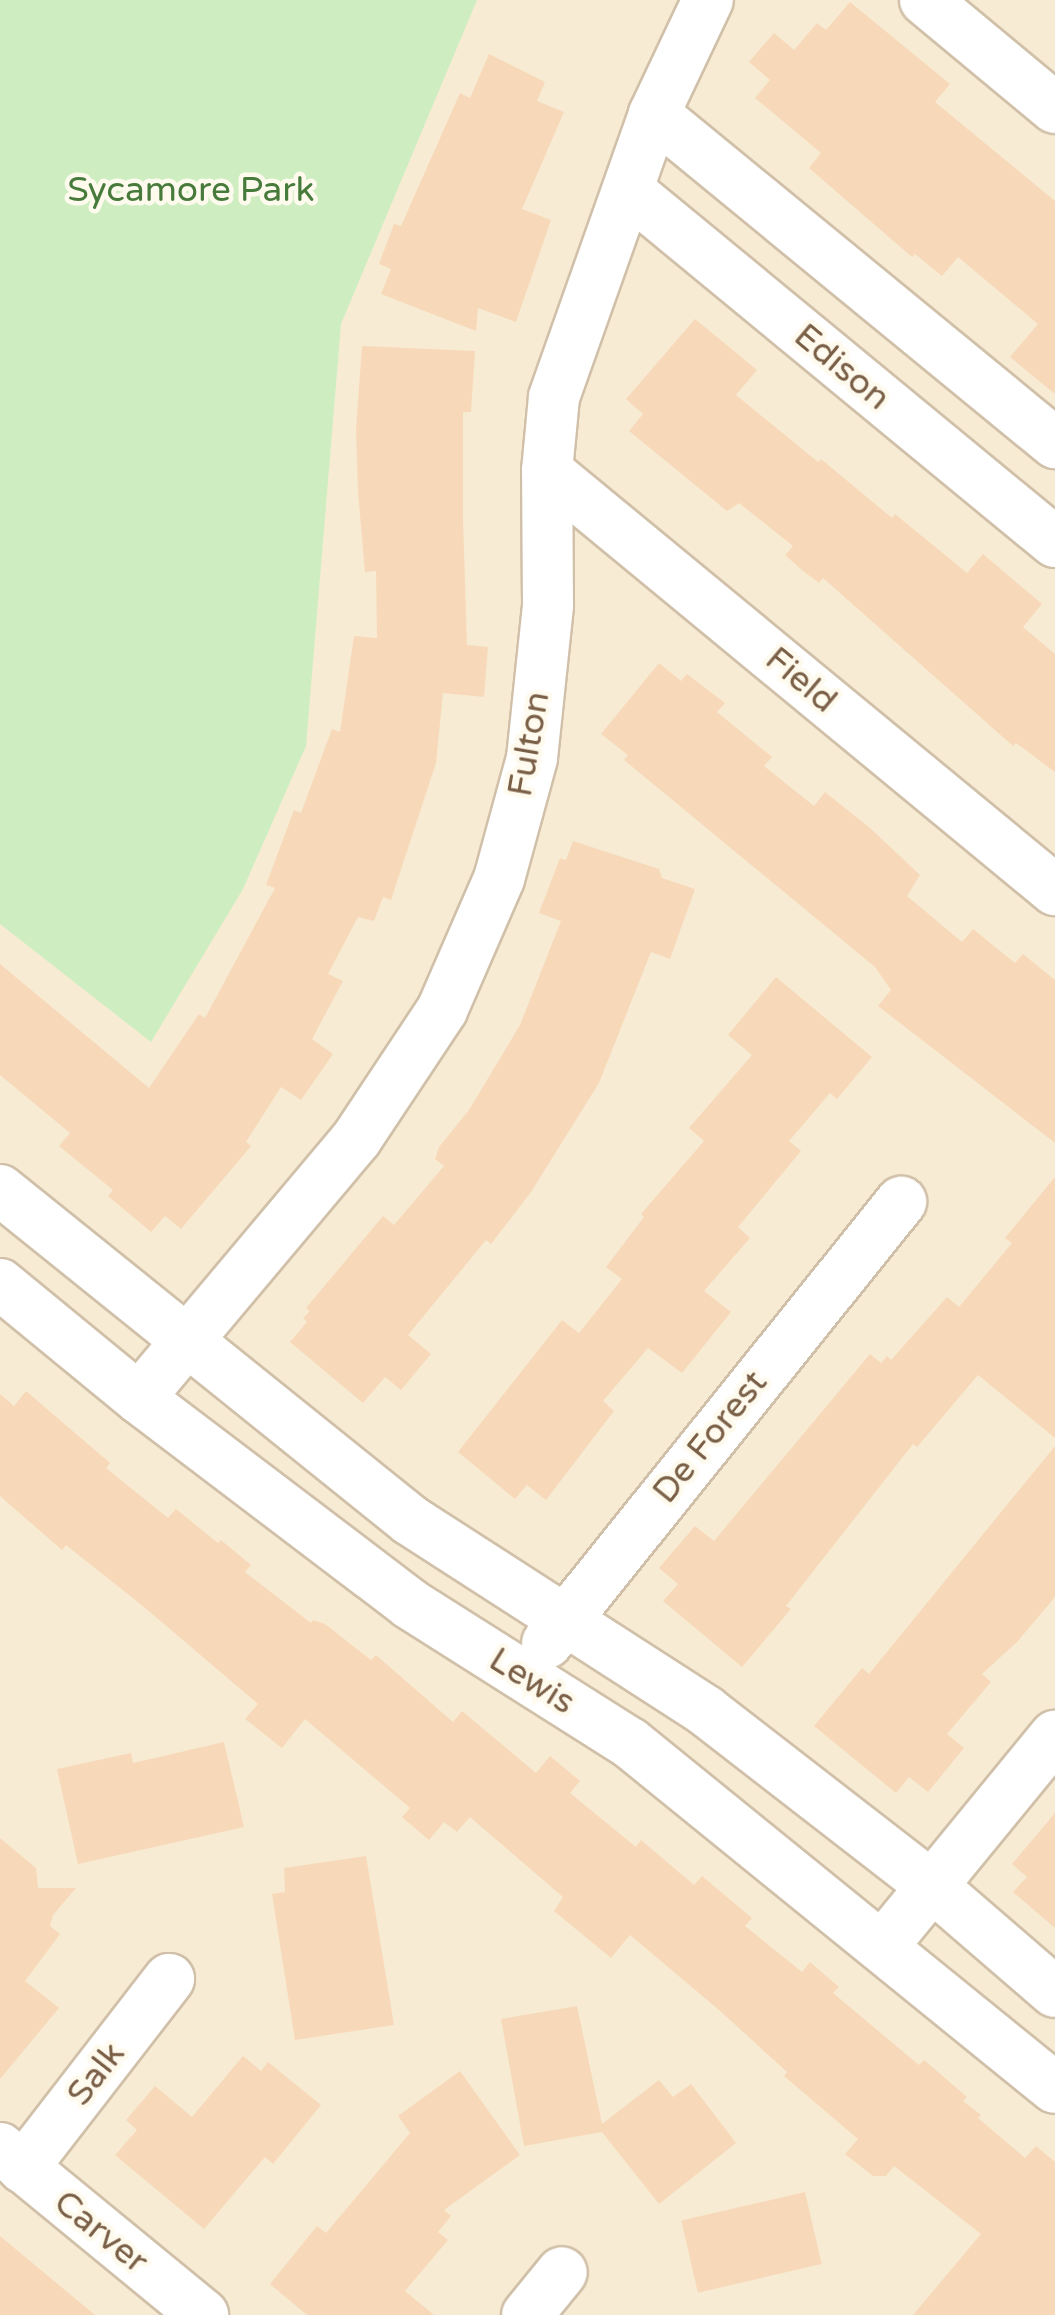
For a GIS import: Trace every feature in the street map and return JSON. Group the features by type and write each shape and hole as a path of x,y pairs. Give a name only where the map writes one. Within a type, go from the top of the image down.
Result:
{"street":[{"name":"Fulton","path":"139,1398 357,1138 442,1010 500,878 532,758 548,605 547,471 554,398 654,114 708,0"},
{"path":"925,0 1055,108"},
{"path":"654,114 1055,444"},
{"name":"Edison","path":"629,191 1055,542"},
{"name":"Field","path":"547,471 1055,890"},
{"name":"Lewis","path":"0,1190 410,1520 706,1711 932,1886 1055,1992"},
{"name":"De Forest","path":"524,1676 564,1616 901,1202"},
{"name":"Lewis","path":"0,1284 139,1398 410,1604 630,1743 1055,2088"},
{"path":"882,1947 1055,1736"},
{"name":"Salk","path":"12,2158 169,1979"},
{"name":"Carver","path":"12,2158 202,2315"},
{"path":"527,2315 562,2272"}],"shaded area":[{"path":"0,0 1055,0 1055,2315 0,2315"}],"green space":[{"name":"Sycamore Park","path":"0,0 477,0 341,324 306,746 243,889 151,1042 0,924"}],"building":[{"path":"850,2 950,84 935,102 1055,201 1055,394 1010,357 1038,324 958,257 942,276 915,254 912,257 809,168 821,153 755,98 770,80 749,62 774,33 794,50 817,23 826,30"},
{"path":"489,54 545,82 537,101 564,112 522,209 551,220 516,322 478,308 476,331 381,294 391,269 379,264 394,224 401,226 460,93 470,98"},
{"path":"695,319 757,370 736,395 818,462 821,459 892,518 895,514 967,573 983,554 1042,604 1023,627 1055,654 1055,772 1016,743 1013,746 823,578 819,583 802,570 785,555 793,546 739,503 727,511 629,431 643,414 626,399"},
{"path":"362,346 475,351 471,412 463,412 463,519 467,645 488,647 484,697 443,693 436,763 391,900 383,897 374,921 358,917 328,974 343,981 312,1039 333,1054 301,1100 281,1087 246,1142 251,1146 181,1229 165,1216 151,1232 108,1196 113,1190 59,1146 70,1133 0,1075 0,964 149,1088 199,1014 205,1018 275,888 266,885 294,810 301,813 332,729 340,732 354,636 377,638 376,571 365,572 358,492 356,429"},
{"path":"659,663 681,681 687,674 725,703 717,712 772,757 764,766 814,806 825,792 870,828 920,875 907,896 962,942 973,929 1015,963 1023,954 1055,980 1055,1143 878,1006 891,990 875,967 624,760 628,755 601,734"},
{"path":"573,841 659,869 662,878 695,889 670,959 651,952 599,1083 531,1192 491,1244 486,1240 408,1335 431,1354 401,1390 385,1377 363,1403 290,1342 307,1322 303,1318 310,1311 306,1308 383,1216 394,1225 444,1166 435,1159 439,1147 469,1110 520,1025 561,921 539,913 560,858 566,860"},
{"path":"776,977 872,1057 837,1099 830,1093 789,1141 801,1151 738,1227 750,1238 704,1291 731,1312 682,1373 648,1348 603,1401 614,1411 546,1500 527,1485 515,1499 458,1452 562,1320 579,1333 622,1279 606,1267 644,1217 641,1214 704,1141 689,1128 752,1055 728,1035"},
{"path":"1055,1177 1055,1438 978,1375 917,1447 913,1444 786,1606 791,1609 742,1667 663,1601 678,1584 659,1568 695,1526 714,1541 870,1354 881,1363 887,1356 891,1360 947,1297 959,1307 1012,1243 1005,1238"},
{"path":"26,1391 110,1463 106,1468 168,1518 176,1509 218,1543 221,1540 251,1565 245,1572 311,1623 313,1620 325,1624 371,1660 376,1655 453,1722 462,1711 536,1773 550,1756 580,1781 570,1793 636,1847 641,1840 694,1885 702,1876 752,1918 745,1926 802,1972 810,1962 839,1987 833,1993 919,2065 924,2060 967,2097 963,2101 981,2115 978,2118 1025,2158 1036,2146 1055,2162 1055,2315 913,2315 981,2234 894,2166 886,2176 873,2176 845,2154 858,2139 784,2076 787,2072 719,2010 630,1935 611,1958 554,1911 563,1897 470,1817 457,1832 444,1822 429,1840 402,1817 410,1808 305,1719 282,1748 245,1719 258,1704 144,1607 66,1545 62,1550 0,1496 0,1394 14,1406"},
{"path":"1055,1446 1055,1597 1017,1642 982,1674 991,1682 947,1734 964,1748 928,1792 909,1777 896,1793 814,1726 862,1668 869,1674"},
{"path":"224,1742 244,1827 78,1864 57,1769 131,1753 133,1763"},
{"path":"1055,1813 1055,1928 1013,1892 1027,1877 1012,1864"},
{"path":"0,1838 36,1868 38,1888 76,1888 53,1915 50,1926 60,1934 25,1981 59,2008 0,2079"},
{"path":"366,1856 394,2025 295,2040 272,1894 285,1892 284,1868"},
{"path":"577,2006 602,2124 659,2080 673,2097 691,2084 736,2143 659,2204 602,2132 524,2146 501,2019"},
{"path":"243,2056 261,2071 268,2062 321,2105 273,2164 265,2157 204,2229 115,2155 137,2130 126,2120 155,2086 192,2117"},
{"path":"460,2071 520,2155 444,2210 451,2216 438,2232 448,2240 405,2291 434,2315 307,2315 270,2284 317,2226 326,2233 410,2133 398,2116"},
{"path":"805,2192 822,2264 698,2293 681,2221"},
{"path":"0,2236 95,2315 0,2315"}]}
